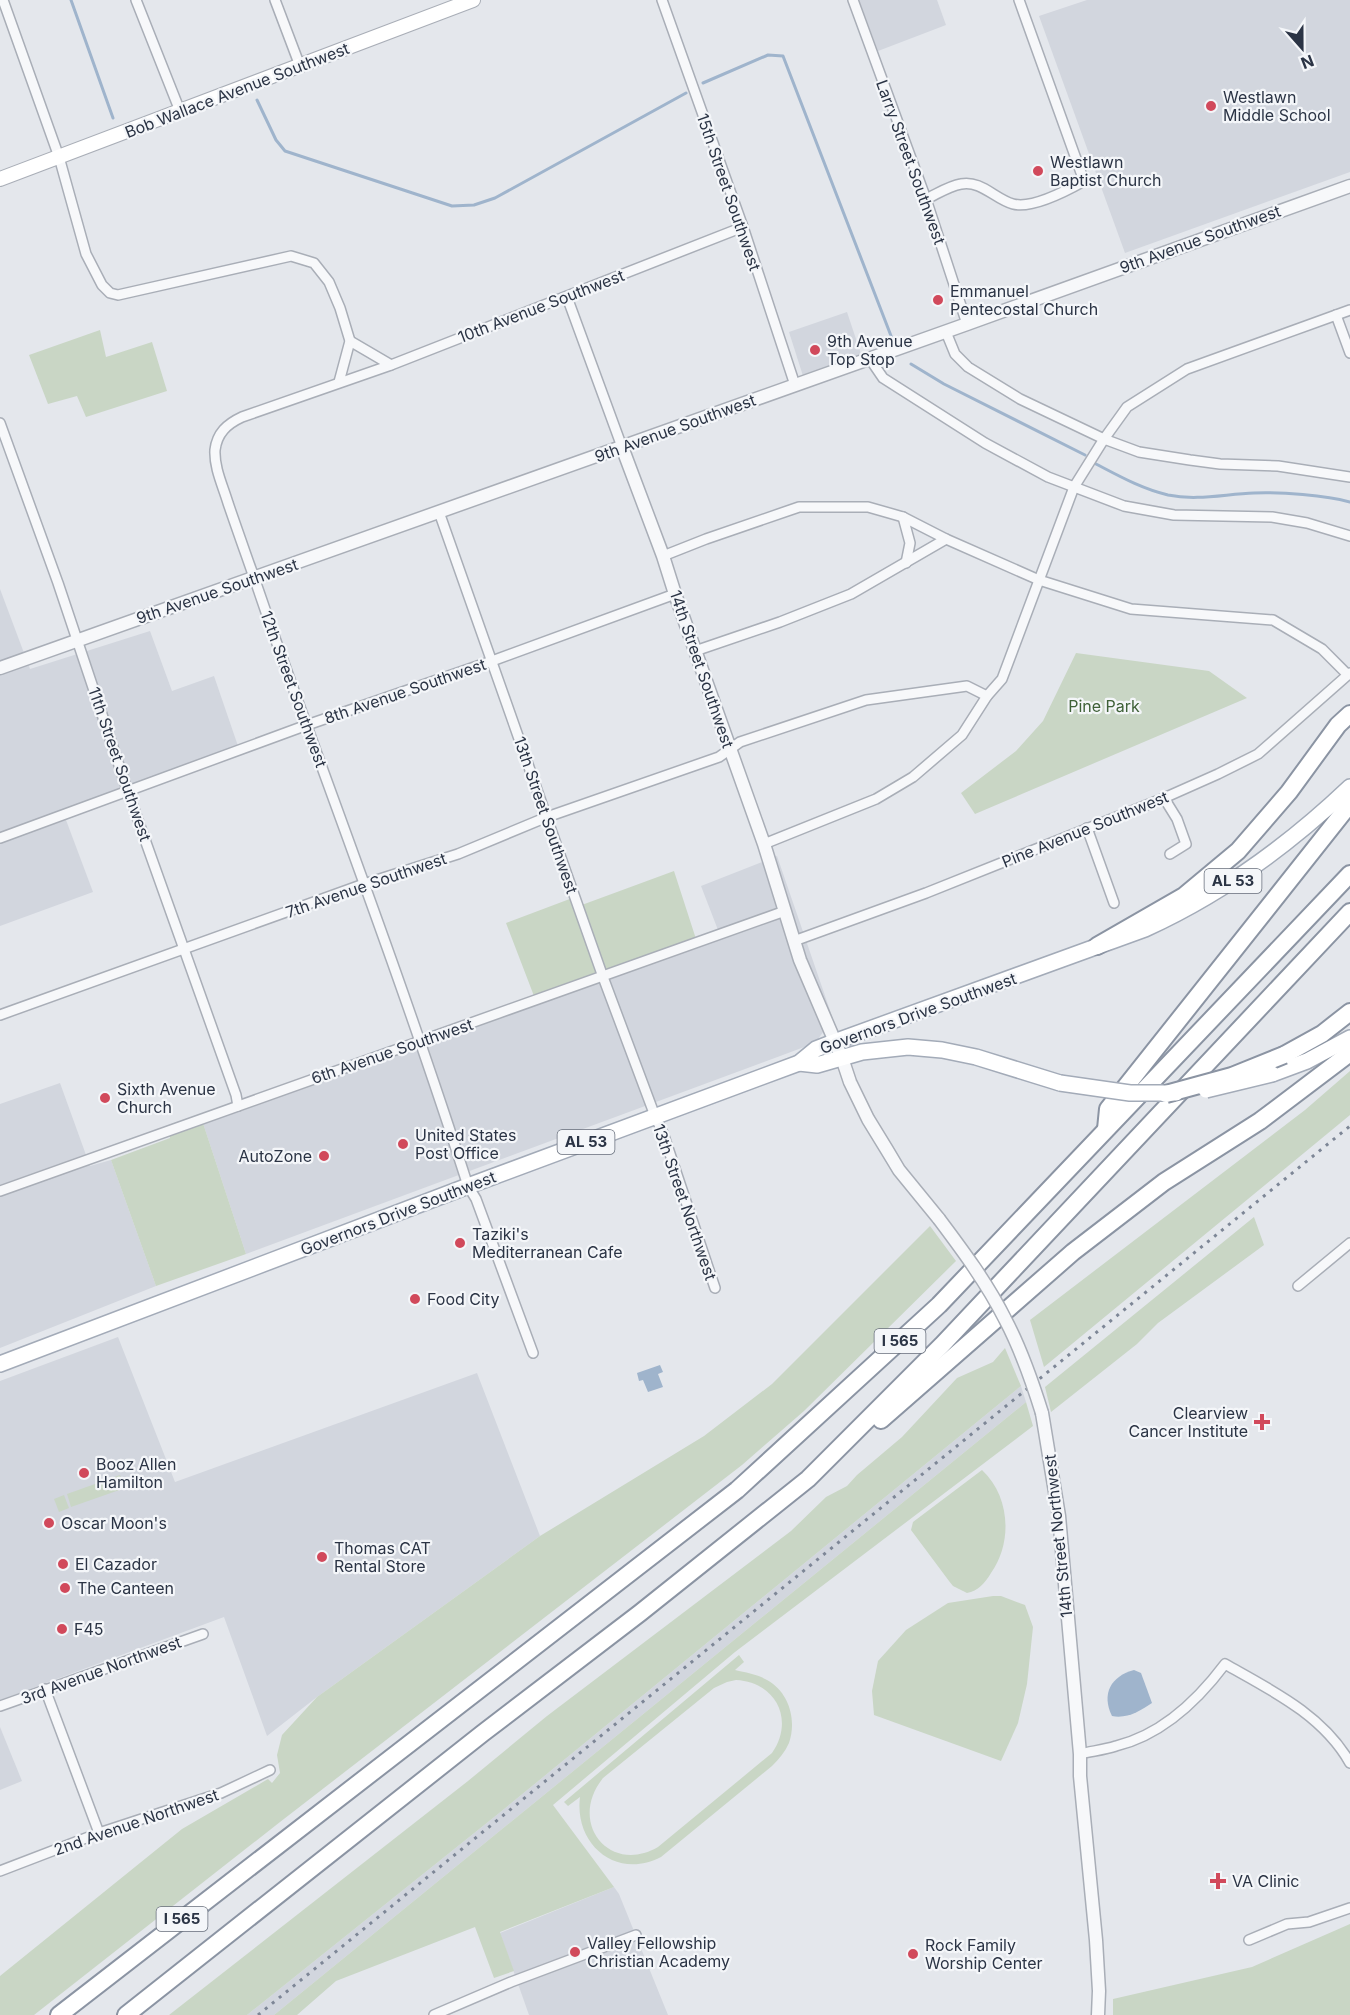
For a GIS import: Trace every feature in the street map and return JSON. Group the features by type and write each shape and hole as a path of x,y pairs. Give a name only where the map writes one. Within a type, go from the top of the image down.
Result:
{"highway":[{"path":"1097,946 1184,896 1238,850 1289,792 1338,725 1350,714"},
{"path":"1106,1129 1108,1109 1119,1094 1350,804"},
{"name":"I 565","path":"59,2015 737,1490 939,1305 1350,874"},
{"name":"I 565","path":"126,2015 808,1479 942,1345 1350,912"},
{"path":"1166,1094 1233,1076 1284,1055 1322,1034 1350,1012"},
{"path":"808,1479 902,1402 1072,1252 1164,1182 1260,1121 1350,1053"}],"main road":[{"name":"Bob Wallace Avenue Southwest","path":"0,179 473,0"},
{"name":"AL 53","path":"1097,946 1146,929 1181,913 1246,873 1298,834 1350,787"},
{"name":"Governors Drive Southwest","path":"0,1364 799,1063 816,1049 834,1042 1097,946"},
{"name":"AL 53","path":"799,1063 817,1065 879,1050 908,1047 942,1050 976,1057 1060,1083 1130,1094 1166,1094 1235,1084 1272,1074 1307,1061 1350,1038"}],"street":[{"path":"3,0 59,157 87,254 102,285 110,293 118,295 291,256 314,263 329,282 350,341 339,382"},
{"path":"136,0 180,111"},
{"path":"275,0 300,66"},
{"name":"15th Street Southwest","path":"662,0 743,227 795,385"},
{"name":"Larry Street Southwest","path":"853,0 926,199 967,324"},
{"path":"926,199 962,184 977,185 1013,204 1028,205 1068,190 1084,181 1019,0"},
{"name":"9th Avenue Southwest","path":"0,668 1350,186"},
{"name":"10th Avenue Southwest","path":"339,382 391,365 743,227"},
{"name":"14th Street Southwest","path":"567,297 663,556 764,844 800,960 834,1042"},
{"path":"764,844 876,798 913,777 962,735 987,696 1002,679 1074,487 1127,407 1187,369 1350,310"},
{"path":"1335,315 1350,353"},
{"path":"946,332 955,354 968,367 1020,399 1104,439 1139,452 1220,464 1278,466 1350,477"},
{"path":"350,341 391,365"},
{"path":"870,359 883,378 985,442 1048,477 1124,506 1174,515 1272,517 1307,523 1350,536"},
{"name":"12th Street Southwest","path":"339,382 228,424 220,434 215,451 218,471 254,578 420,1041 468,1186 476,1199 533,1353"},
{"name":"11th Street Southwest","path":"0,423 238,1106"},
{"path":"663,556 799,507 868,507 903,517 946,539 1039,580 1131,609 1273,620 1322,649 1349,674"},
{"name":"13th Street Southwest","path":"440,512 654,1116"},
{"path":"903,517 910,543 906,562"},
{"path":"695,651 780,622 851,594 946,539"},
{"name":"8th Avenue Southwest","path":"0,838 307,725 675,594"},
{"name":"Pine Avenue Southwest","path":"794,941 926,893 1164,798 1258,754 1349,674"},
{"name":"7th Avenue Southwest","path":"0,1015 364,884 458,854 547,817 718,757 740,742 866,700 966,686 987,696"},
{"path":"1164,798 1177,819 1186,844 1170,854"},
{"path":"1087,828 1114,903"},
{"name":"6th Avenue Southwest","path":"0,1191 785,911"},
{"name":"14th Street Northwest","path":"834,1042 850,1082 877,1135 899,1170 972,1263 1005,1318 1029,1372 1042,1413 1059,1516 1096,1940 1098,2015"},
{"name":"13th Street Northwest","path":"654,1116 663,1133 715,1288"},
{"path":"1298,1287 1350,1243"},
{"name":"3rd Avenue Northwest","path":"0,1706 203,1634"},
{"path":"1080,1754 1118,1746 1150,1733 1205,1689 1225,1664 1282,1695 1318,1724 1350,1763"},
{"path":"45,1689 99,1833"},
{"name":"2nd Avenue Northwest","path":"0,1871 99,1833 221,1793 270,1770"},
{"path":"1249,1940 1287,1924 1309,1922 1350,1908"},
{"path":"434,2015 451,2012 511,1982 636,1935"}],"shaded area":[{"path":"859,0 937,0 946,25 878,51"},
{"name":"Westlawn Middle School","path":"1087,0 1350,0 1350,172 1125,253 1039,16"},
{"path":"847,312 861,354 803,376 789,332"},
{"path":"0,589 30,669 150,631 172,691 214,676 238,746 0,833"},
{"path":"66,820 93,892 0,926 0,843"},
{"path":"777,856 833,1019 815,1043 246,1254 200,1114 718,930 701,886"},
{"path":"60,1083 90,1166 111,1160 156,1286 0,1348 0,1104"},
{"path":"118,1337 175,1482 477,1373 540,1536 317,1697 267,1736 224,1617 0,1700 0,1381"},
{"path":"1021,1386 1026,1402 274,2015 247,2015 498,1814"},
{"path":"0,1727 22,1781 0,1790"},
{"name":"Valley Fellowship Christian Academy","path":"614,1887 619,1894 668,2015 529,2015 500,1933"}],"green space":[{"path":"100,330 106,357 152,342 167,391 86,417 77,396 48,404 29,355"},
{"name":"Pine Park","path":"1076,653 1209,671 1247,698 975,814 961,793 1016,751 1043,721"},
{"path":"674,871 696,939 534,996 506,923 575,897 579,906"},
{"path":"1350,1071 1350,1115 1044,1367 1030,1320 1305,1110"},
{"path":"200,1114 246,1254 156,1286 111,1160 170,1138 166,1126"},
{"path":"1254,1217 1264,1245 1158,1323 1137,1344 1051,1412 1045,1387"},
{"path":"930,1226 956,1261 804,1411 742,1465 34,2015 0,2015 0,1976 182,1829 268,1779 272,1783 280,1773 277,1755 282,1735 317,1697 540,1536 704,1436 772,1384"},
{"path":"1005,1348 1021,1386 498,1814 247,2015 169,2015 468,1781 547,1716 791,1531 826,1497 847,1486 902,1437 957,1378 993,1362"},
{"path":"1026,1402 1033,1426 735,1652 553,1805 614,1887 500,1932 514,1971 494,1978 475,1927 336,1981 297,2015 274,2015"},
{"path":"982,1470 998,1493 1003,1506 1005,1534 998,1561 989,1577 978,1588 967,1593 953,1586 911,1530 913,1522"},
{"path":"120,1475 125,1488 71,1507 67,1494"},
{"path":"64,1495 69,1508 59,1512 54,1499"},
{"path":"1001,1596 1025,1605 1033,1627 1027,1684 1018,1723 1001,1761 874,1715 872,1691 878,1661 906,1630 948,1603"},
{"path":"739,1655 744,1662 735,1670 767,1680 775,1685 786,1699 792,1725 789,1743 782,1755 772,1766 661,1857 645,1863 629,1864 614,1861 602,1854 591,1843 584,1830 580,1814 580,1797 568,1806 564,1802","holes":["736,1680 750,1682 771,1695 778,1705 782,1728 772,1753 658,1847 640,1854 624,1854 610,1849 599,1840 592,1827 590,1812 593,1795 603,1778 714,1688"]},
{"path":"1350,1924 1350,2015 1113,2015 1113,1999 1252,1967"}],"water":[{"path":"660,1365 663,1372 658,1374 663,1387 648,1392 643,1380 639,1381 637,1373"},
{"path":"1134,1670 1141,1673 1152,1703 1128,1715 1112,1716 1108,1700 1110,1687 1119,1677"}],"waterway":[{"path":"71,0 113,118"},
{"path":"703,83 768,55 783,56 893,341"},
{"path":"257,100 276,140 285,151 452,206 474,205 495,198 686,93"},
{"path":"911,364 944,384 1085,455"},
{"path":"1096,464 1140,486 1179,497 1277,493 1350,502"}],"railway":[{"path":"258,2015 1350,1126"}],"place":[{"name":"Westlawn Middle School","path":"1211,106"},
{"name":"Westlawn Baptist Church","path":"1038,171"},
{"name":"Emmanuel Pentecostal Church","path":"938,300"},
{"name":"9th Avenue Top Stop","path":"815,350"},
{"name":"Sixth Avenue Church","path":"105,1098"},
{"name":"United States Post Office","path":"403,1144"},
{"name":"AutoZone","path":"324,1156"},
{"name":"Taziki's Mediterranean Cafe","path":"460,1243"},
{"name":"Food City","path":"415,1299"},
{"name":"Clearview Cancer Institute","path":"1262,1422"},
{"name":"Booz Allen Hamilton","path":"84,1473"},
{"name":"Oscar Moon's","path":"49,1523"},
{"name":"Thomas CAT Rental Store","path":"322,1557"},
{"name":"El Cazador","path":"63,1564"},
{"name":"The Canteen","path":"65,1588"},
{"name":"F45","path":"62,1629"},
{"name":"VA Clinic","path":"1218,1881"},
{"name":"Valley Fellowship Christian Academy","path":"575,1952"},
{"name":"Rock Family Worship Center","path":"913,1954"}]}
